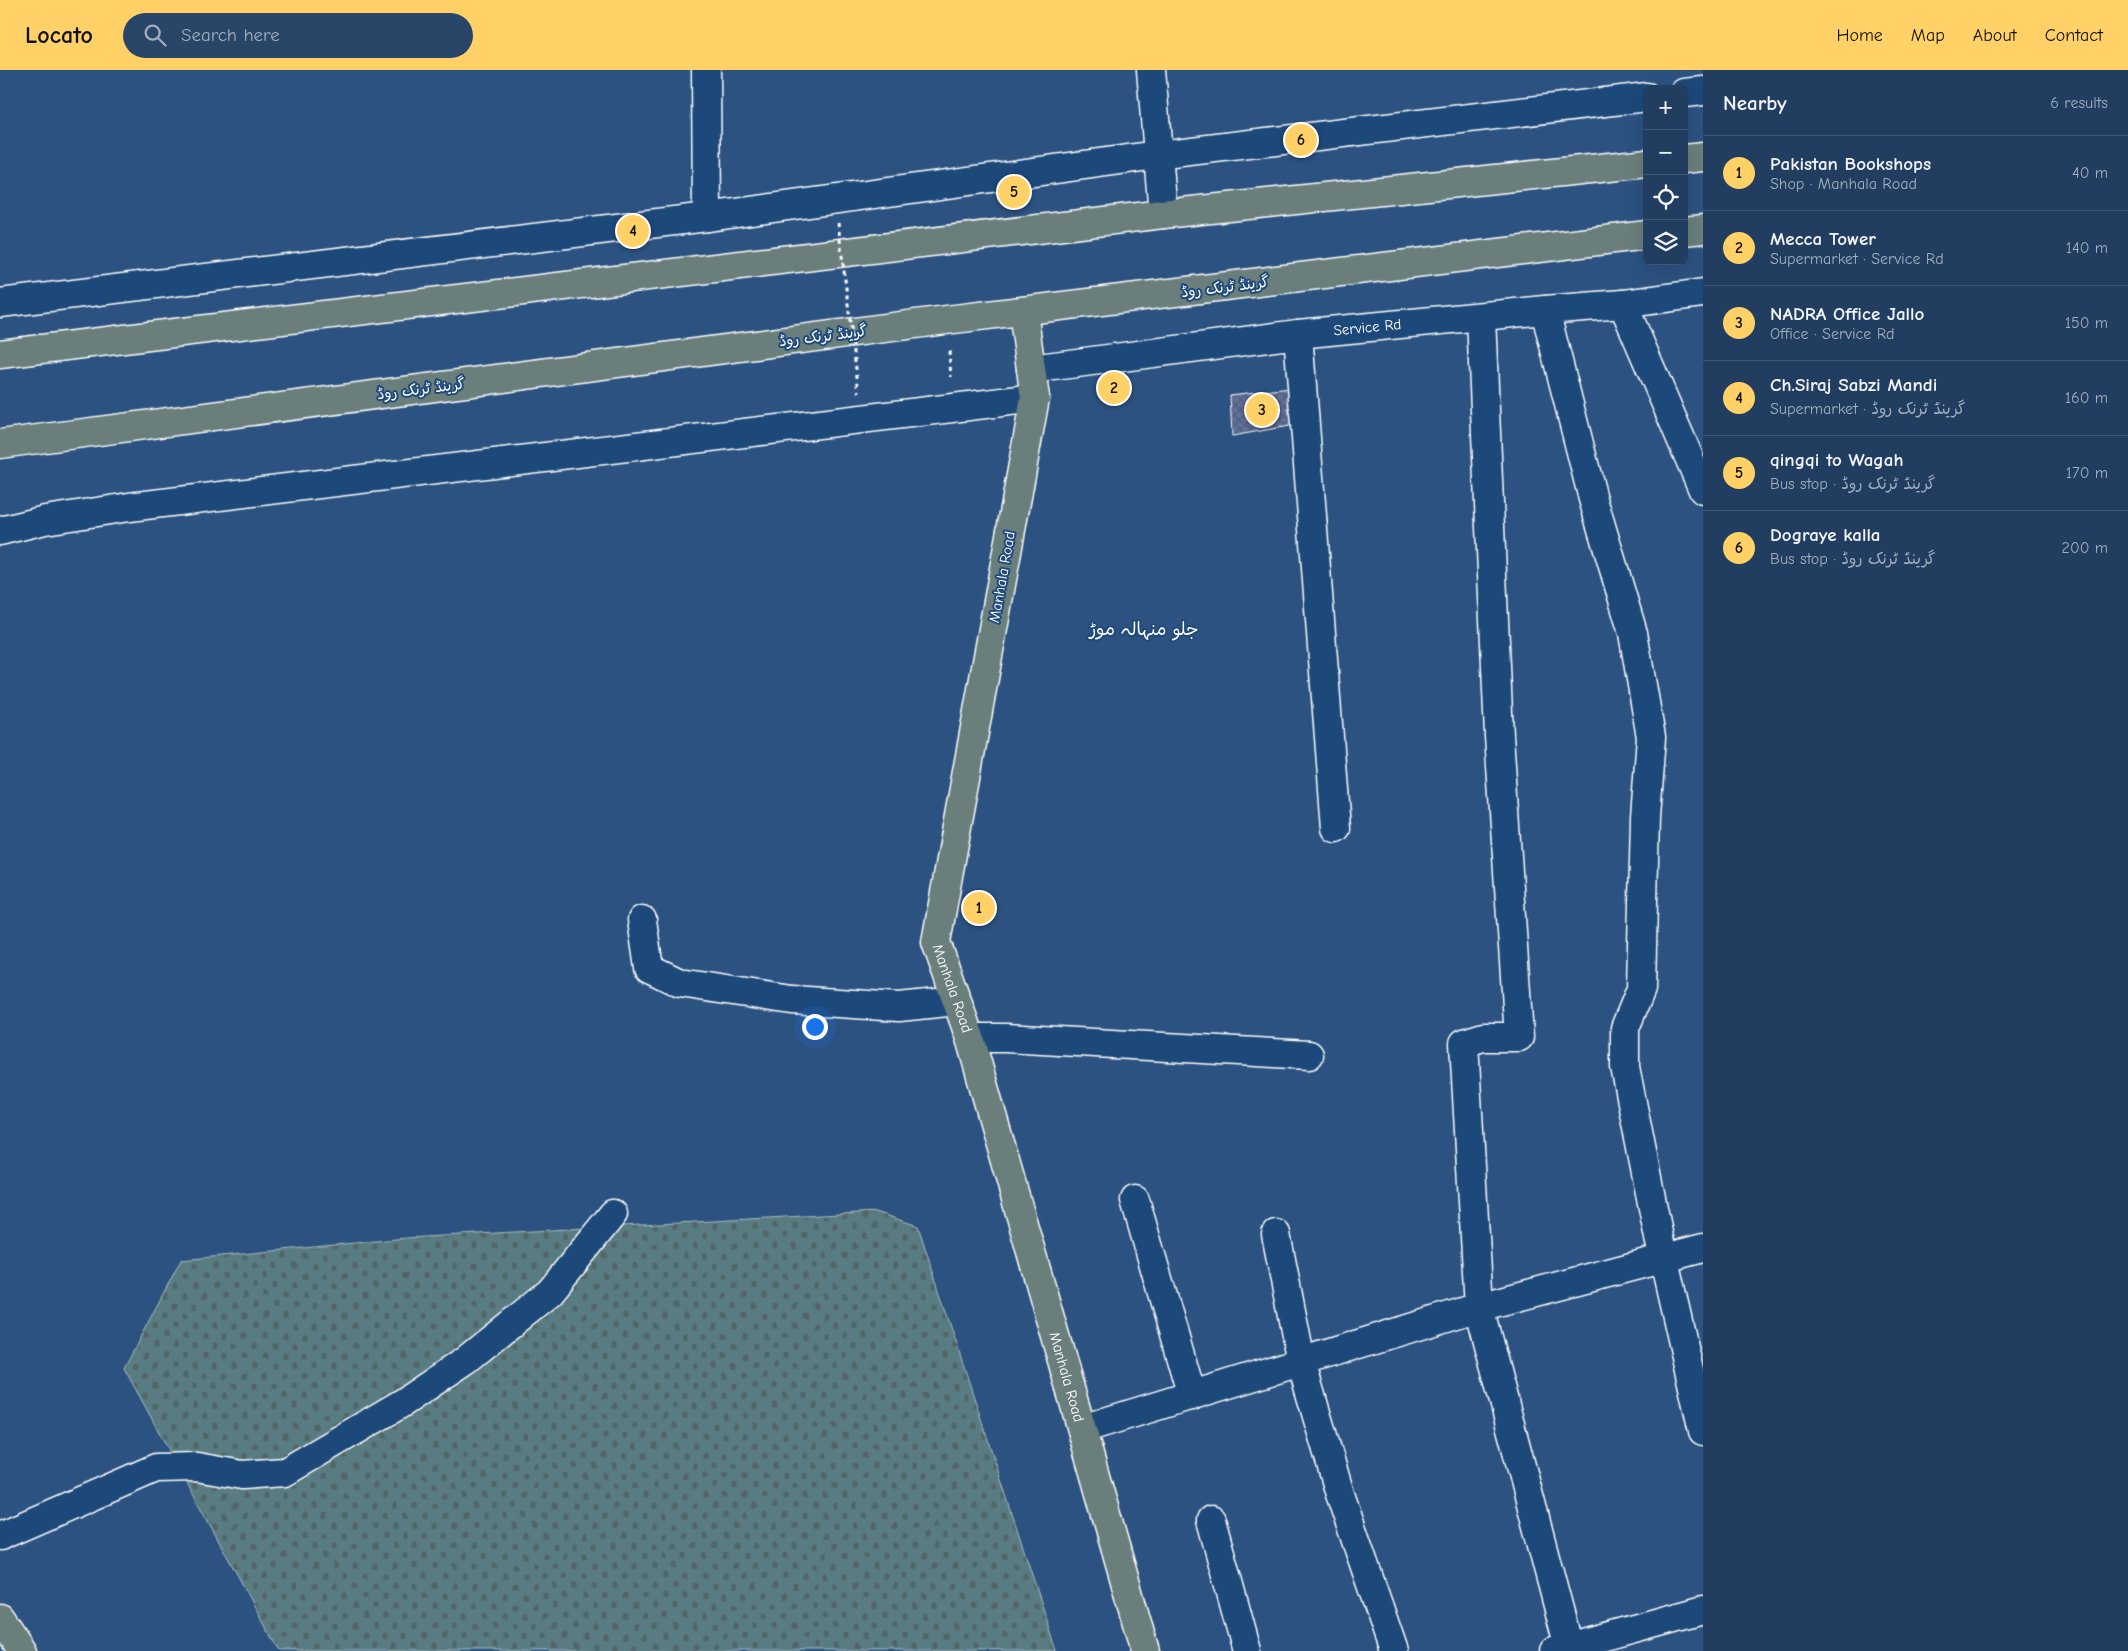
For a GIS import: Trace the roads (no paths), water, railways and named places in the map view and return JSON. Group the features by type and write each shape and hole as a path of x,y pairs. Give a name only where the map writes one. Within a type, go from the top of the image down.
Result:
{"main road":[{"path":"1688,159 1703,157"},
{"path":"0,354 1163,214 1643,163"},
{"path":"1688,231 1703,229"},
{"name":"گرینڈ ٹرنک روڈ","path":"0,444 946,320 1643,236"},
{"name":"Manhala Road","path":"1023,311 1035,398 936,942 970,1038 1145,1651"},
{"path":"0,1618 22,1651"}],"street":[{"path":"706,70 707,217"},
{"path":"1151,70 1163,214"},
{"path":"1688,92 1703,90"},
{"path":"0,303 707,217 1157,155 1643,97"},
{"name":"Service Rd","path":"1032,370 1298,334 1623,304 1703,293"},
{"path":"1623,304 1703,490"},
{"path":"1546,310 1593,499 1633,633 1651,737 1645,816 1641,989 1625,1028 1625,1067 1664,1259 1703,1431"},
{"path":"1481,317 1499,736 1518,1037 1483,1037 1464,1043 1479,1307 1564,1650 1703,1610"},
{"path":"1298,334 1336,828"},
{"path":"0,531 45,520 129,507 1035,398"},
{"path":"642,920 649,968 680,983 802,1001 899,1008 957,1001"},
{"path":"970,1038 1005,1038 1309,1055"},
{"path":"1135,1200 1192,1396"},
{"path":"0,1536 156,1468 197,1467 242,1475 285,1472 404,1402 466,1360 550,1292 613,1214"},
{"path":"1276,1234 1301,1362 1340,1494 1394,1651"},
{"path":"1082,1429 1479,1307 1703,1248"},
{"path":"1212,1520 1247,1651"}],"place":[{"name":"Dograye kalla","path":"1301,140"},
{"name":"qingqi to Wagah","path":"1014,192"},
{"name":"Ch.Siraj Sabzi Mandi","path":"633,231"},
{"name":"Mecca Tower","path":"1114,388"},
{"name":"NADRA Office Jallo","path":"1262,410"},
{"name":"Pakistan Bookshops","path":"979,908"}],"district":[{"name":"جلو منہالہ موڑ","path":"1144,629"}]}
